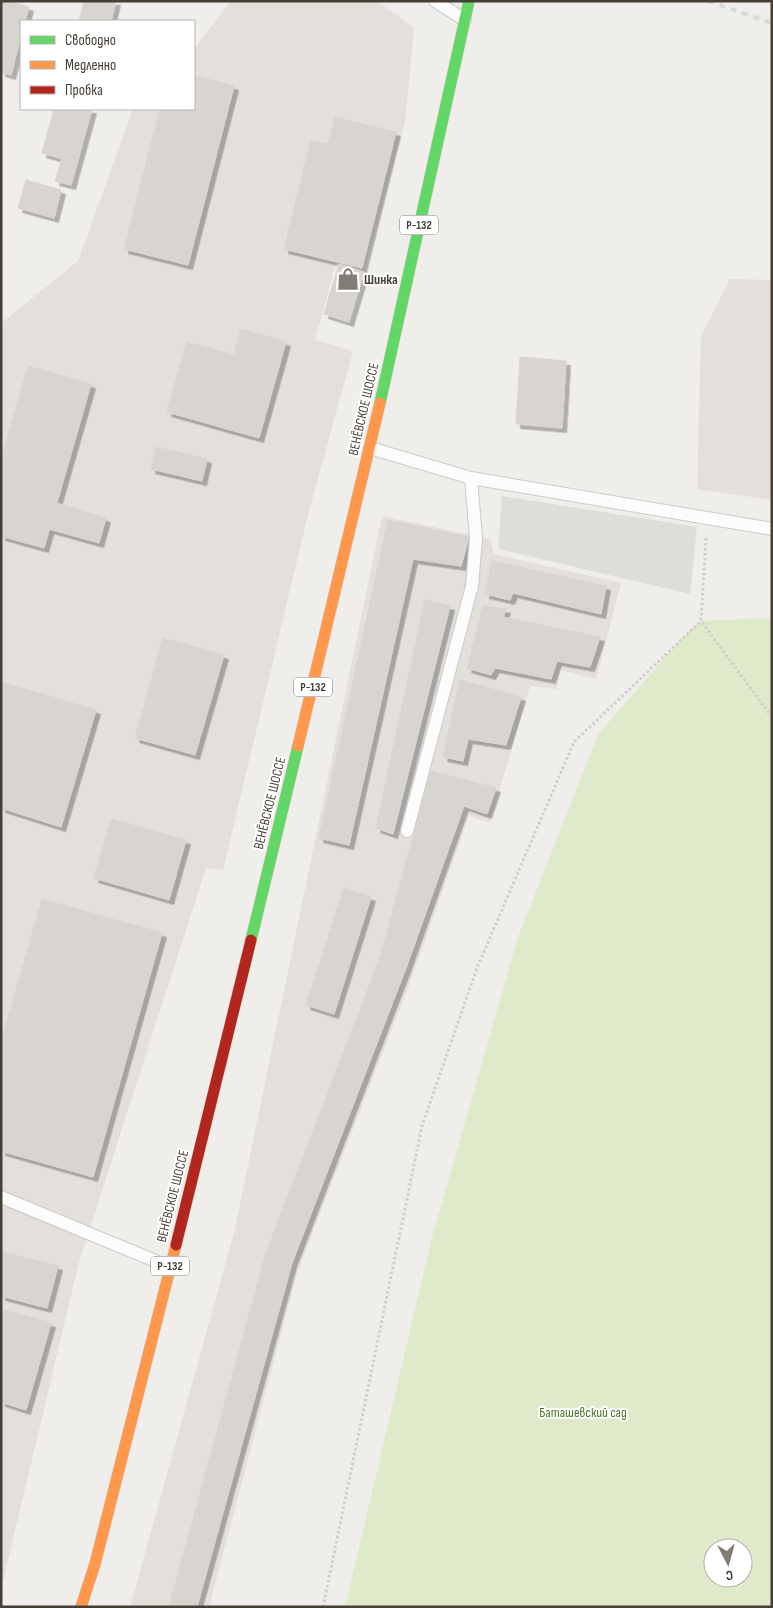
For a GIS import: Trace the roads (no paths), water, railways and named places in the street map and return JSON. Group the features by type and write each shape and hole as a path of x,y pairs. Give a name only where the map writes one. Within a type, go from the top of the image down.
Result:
{"main road":[{"name":"ВЕНЁВСКОЕ ШОССЕ","path":"81,1607 95,1564 255,925 370,448 469,1"}],"lane":[{"path":"435,1 465,20"},
{"path":"370,448 471,478 707,520 772,529"},
{"path":"407,831 472,586 476,538 471,478"},
{"path":"1,1197 170,1267"}],"railway":[{"path":"708,1 772,23"}],"place":[{"name":"Шинка","path":"348,279"}],"park label":[{"name":"Баташевский сад","path":"583,1412"}]}
